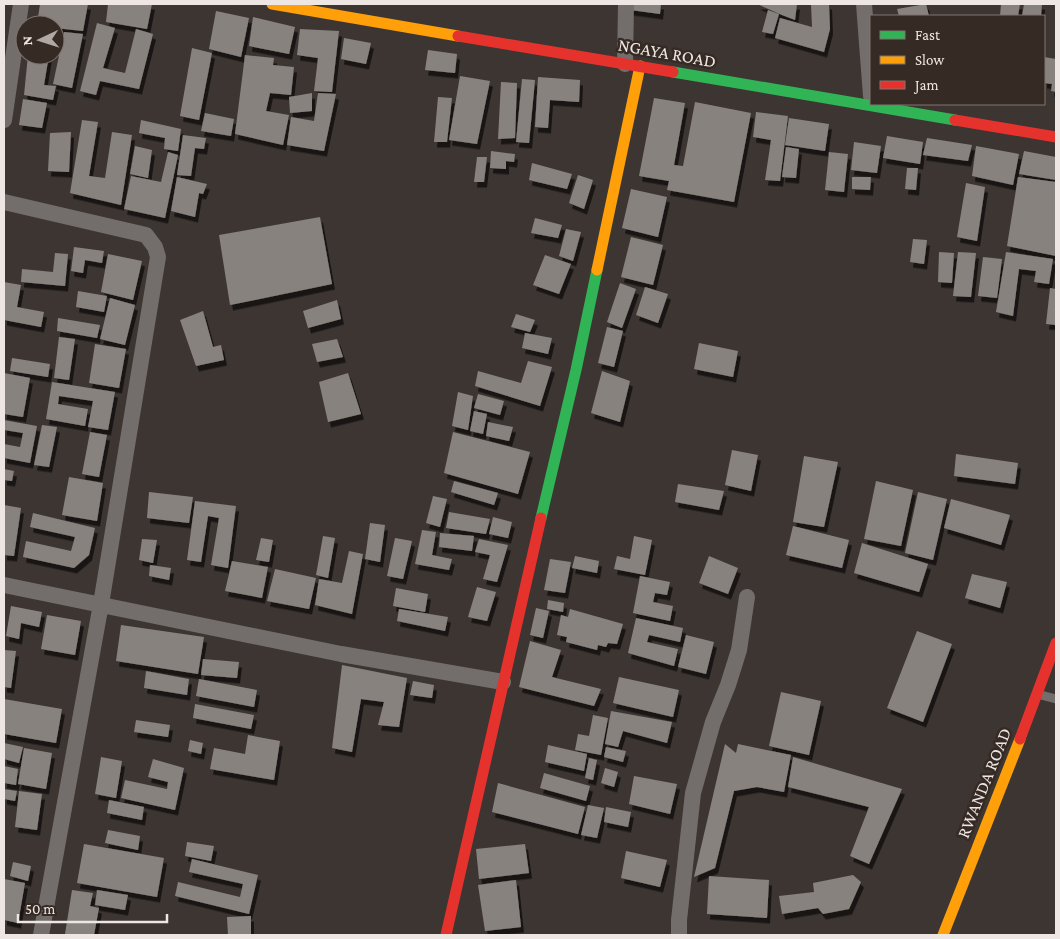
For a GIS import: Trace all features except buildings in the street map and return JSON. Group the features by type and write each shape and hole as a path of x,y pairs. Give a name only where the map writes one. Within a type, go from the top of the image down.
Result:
{"main road":[{"name":"NGAYA ROAD","path":"272,4 632,65 870,102"},
{"path":"446,935 576,370 632,65"},
{"name":"NGAYA ROAD","path":"888,105 1056,137"},
{"name":"RWANDA ROAD","path":"943,935 1038,694 1056,643"}],"street":[{"path":"4,120 21,4"},
{"path":"626,4 632,65"},
{"path":"864,4 870,78"},
{"path":"4,202 146,235 155,247 158,257 101,604 41,935"},
{"path":"4,585 341,654 503,682"},
{"path":"679,935 693,793 713,722 728,685 739,650 747,597"}],"lane":[{"path":"1038,694 1056,699"}],"traffic: fast":[{"path":"673,72 955,120"},
{"path":"541,518 576,370 597,270"}],"traffic: slow":[{"path":"272,4 458,36"},
{"path":"597,270 640,66"},
{"path":"943,935 1020,739"}],"traffic: jam":[{"path":"458,36 673,72"},
{"path":"955,120 1056,137"},
{"path":"446,935 541,518"},
{"path":"1020,739 1056,643"}]}
